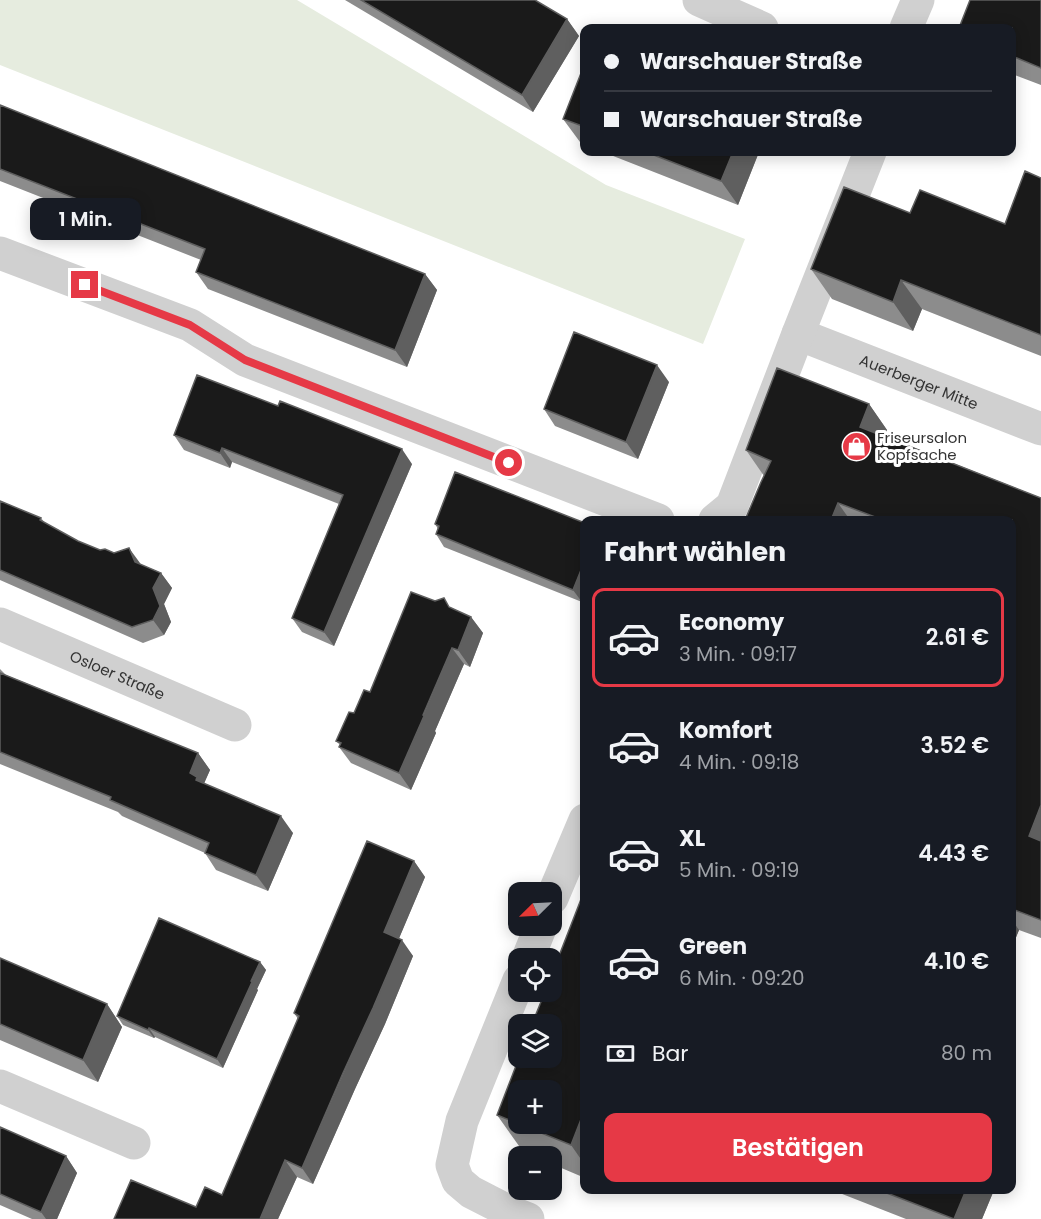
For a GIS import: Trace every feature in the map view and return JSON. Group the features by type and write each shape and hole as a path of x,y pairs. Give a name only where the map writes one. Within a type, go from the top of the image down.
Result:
{"street":[{"path":"699,0 753,24"},
{"path":"908,24 918,0"},
{"path":"720,516 732,506 742,482 868,156"},
{"path":"0,253 190,325 245,360 647,516"},
{"name":"Auerberger Mitte","path":"798,334 1041,429"},
{"name":"Osloer Straße","path":"0,624 235,725"},
{"path":"559,882 580,832"},
{"path":"510,1002 462,1121 452,1165 458,1181 471,1192 528,1219"},
{"path":"0,1086 134,1143"}],"shaded area":[{"path":"0,0 297,0 606,185 745,239 703,344 0,65"}],"building":[{"path":"361,0 535,0 567,19 522,95"},
{"path":"970,0 1041,0 1041,68 1016,58 1016,24 961,24"},
{"path":"580,76 580,125 563,119"},
{"path":"0,105 425,274 395,350 196,272 205,249 0,169"},
{"path":"656,156 731,156 721,181"},
{"path":"1025,171 1041,178 1041,335 901,280 893,302 811,269 844,187 910,213 920,190 1005,224"},
{"path":"574,332 657,365 626,442 544,409"},
{"path":"777,368 869,404 860,427 1041,498 1041,805 1029,836 1041,841 1041,920 1016,911 1016,516 872,516 838,503 833,516 747,516 771,461 746,450"},
{"path":"197,375 278,406 280,401 402,449 324,632 292,618 343,495 222,448 220,453 174,435"},
{"path":"455,472 580,521 580,572 573,590 436,534 439,526 435,524"},
{"path":"0,501 41,518 40,520 78,541 100,550 105,549 114,553 129,548 135,562 161,573 153,588 160,606 153,620 132,627 0,570"},
{"path":"411,592 435,601 444,598 449,607 471,617 458,650 452,648 399,773 339,747 341,743 336,741 349,712 354,713 364,690 370,692"},
{"path":"0,673 198,753 190,773 197,777 196,780 281,816 256,875 205,853 209,843 110,800 111,797 0,752"},
{"path":"367,841 414,861 384,932 402,940 302,1168 285,1160 260,1219 114,1219 131,1180 196,1207 205,1187 222,1195 299,1016 294,1013"},
{"path":"580,902 580,1122 571,1145 544,1134 562,1134 562,1080 511,1080 515,1068 562,1068 562,1014 536,1014 541,1002 562,1002 562,948"},
{"path":"159,918 260,962 217,1059 117,1016"},
{"path":"0,958 107,1004 83,1060 0,1024"},
{"path":"508,1086 508,1120 497,1115"},
{"path":"0,1127 66,1156 41,1212 0,1194"},
{"path":"889,1194 964,1194 954,1219"}],"place":[{"name":"Friseursalon Kopfsache","path":"856,446"}],"route":[{"path":"85,285 190,325 245,360 509,463"}]}
